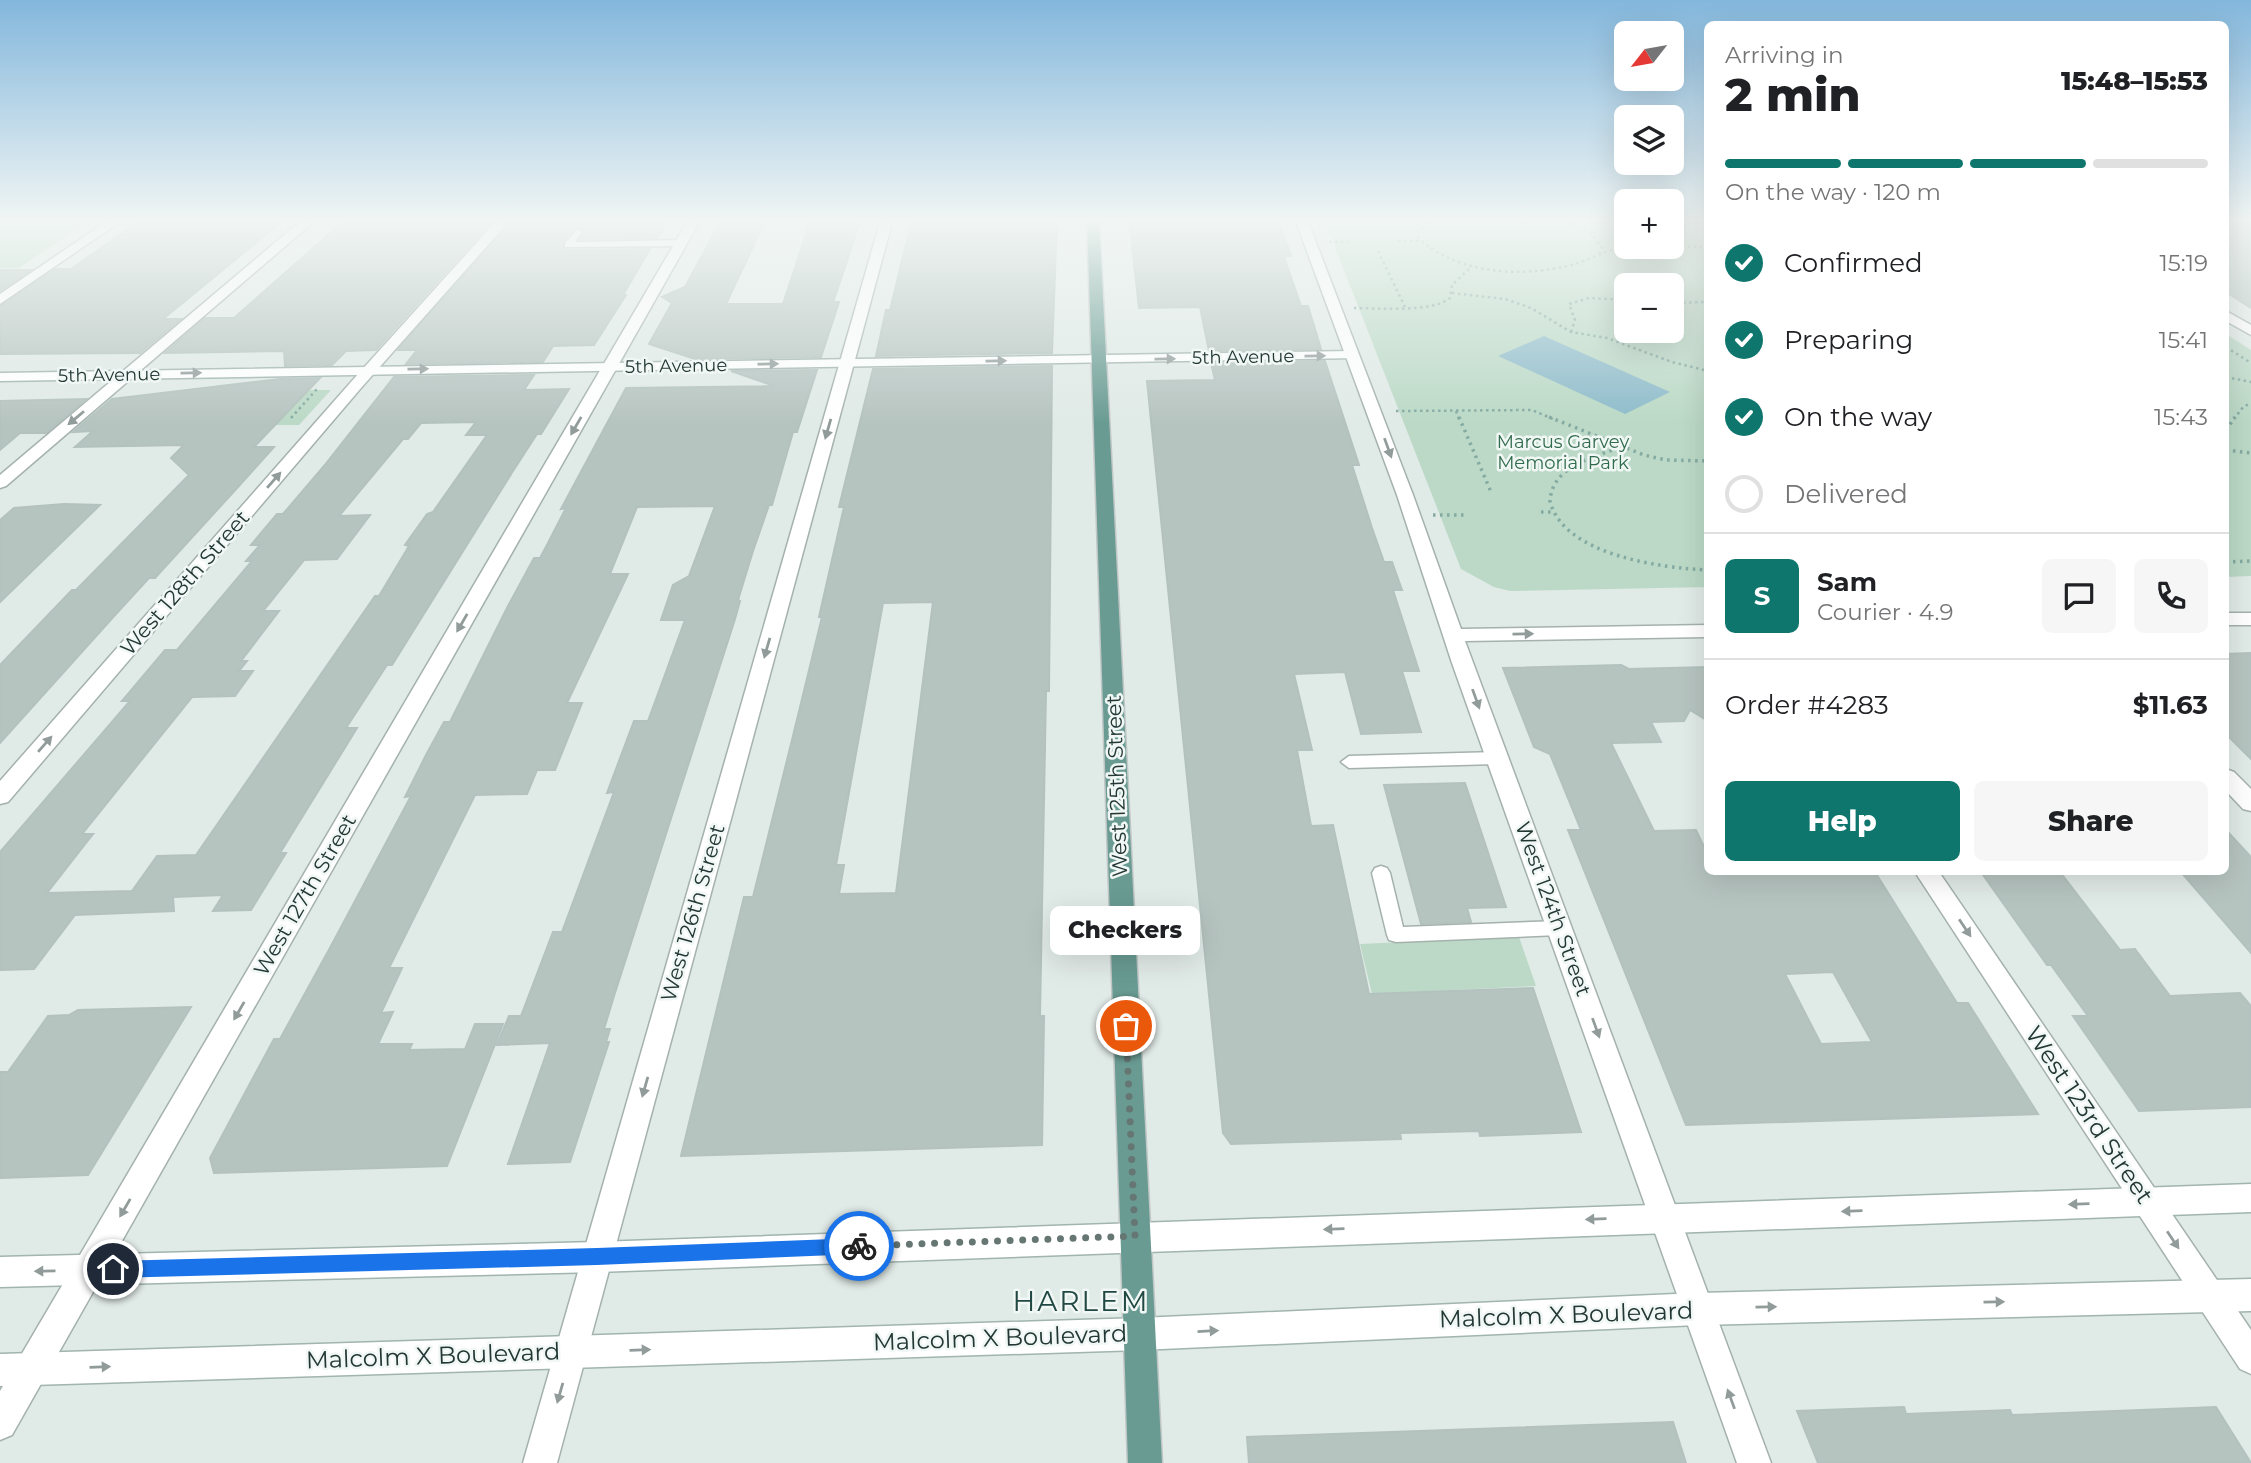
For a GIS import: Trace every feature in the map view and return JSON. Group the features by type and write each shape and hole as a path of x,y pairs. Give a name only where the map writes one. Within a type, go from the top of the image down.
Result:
{"main road":[{"name":"West 125th Street","path":"1096,287 1145,1463"}],"street":[{"path":"0,300 19,287"},
{"path":"0,483 230,287"},
{"name":"West 128th Street","path":"0,796 444,287"},
{"name":"West 127th Street","path":"0,1423 16,1369 89,1270 655,287"},
{"name":"West 126th Street","path":"540,1463 868,287"},
{"name":"West 124th Street","path":"1326,287 1375,412 1497,758 1754,1463"},
{"path":"2229,317 2251,331"},
{"name":"5th Avenue","path":"0,377 1352,355"},
{"path":"2229,619 2251,619"},
{"path":"1454,635 1704,631"},
{"path":"2229,780 2251,803"},
{"name":"West 123rd Street","path":"1929,875 2251,1358"},
{"path":"0,1272 597,1257 2251,1198"},
{"name":"Malcolm X Boulevard","path":"16,1369 1140,1334 1698,1309 2251,1295"}],"lane":[{"path":"1349,762 1497,758"},
{"path":"1381,873 1396,935 1559,928"}],"path":[{"path":"1395,287 1405,307"},
{"path":"1334,308 1436,305 1445,302 1452,293 1452,287"},
{"path":"1452,293 1505,299 1531,308 1571,332 1607,338 1672,362 1704,370"},
{"path":"1571,332 1575,320 1570,314 1569,304 1589,297 1614,299"},
{"path":"1684,303 1704,302"},
{"path":"2229,348 2251,363"},
{"path":"2243,358 2251,358"},
{"path":"2229,378 2251,382"},
{"path":"291,418 320,386"},
{"path":"2229,426 2243,407 2251,403"},
{"path":"1375,412 1532,410 1619,447 1666,460 1704,461"},
{"path":"1456,411 1492,492"},
{"path":"1619,447 1560,475 1552,487 1549,501 1552,512 1571,532 1592,546 1622,558 1704,570"},
{"path":"2229,450 2251,453"},
{"path":"1541,512 1552,512"},
{"path":"2229,562 2251,561"}],"green space":[{"name":"Marcus Garvey Memorial Park","path":"1351,287 1614,287 1614,343 1684,343 1684,287 1704,287 1704,587 1510,591 1494,587 1461,569"},
{"path":"2229,336 2251,350 2251,576 2229,577"},
{"path":"308,390 331,390 299,425 275,425"},
{"path":"1519,937 1536,986 1372,994 1360,944"}],"water":[{"path":"1544,336 1670,392 1625,414 1498,356"}],"building":[{"path":"29,287 202,287 163,319 181,319 140,353 0,354 0,307"},
{"path":"269,287 433,287 376,350 346,351 332,365 285,366 284,351 165,353 205,318 234,318"},
{"path":"453,287 628,287 623,295 626,295 594,345 553,346 543,362 406,364 417,350 398,350"},
{"path":"684,287 734,287 726,304 783,304 789,287 838,287 833,302 839,302 821,357 695,359 649,344 672,303 662,297"},
{"path":"895,287 1054,287 1052,353 876,356 886,310 890,310"},
{"path":"1137,287 1295,287 1301,306 1308,306 1321,349 1209,351 1200,307 1139,308"},
{"path":"2229,287 2251,287 2251,308 2229,294"},
{"path":"1325,361 1359,465 1352,465 1372,528 1384,562 1392,562 1402,590 1393,590 1419,671 1402,671 1421,732 1361,734 1345,672 1294,674 1312,750 1297,750 1311,826 1333,825 1369,994 1533,988 1581,1132 1480,1136 1479,1131 1400,1133 1401,1139 1231,1144 1223,1133 1147,381 1215,380 1211,363"},
{"path":"1052,366 1049,691 1046,691 1040,1016 1044,1016 1042,1145 681,1156 744,897 753,897 792,740 822,617 819,617 844,507 839,507 873,369","holes":["933,602 896,893 839,894 844,865 836,865 883,603"]},
{"path":"817,370 797,432 793,432 772,505 769,505 753,551 735,619 614,996 604,1029 610,1029 606,1042 609,1042 570,1162 508,1164 550,1043 497,1045 509,1016 521,1016 553,932 562,932 614,792 607,793 634,721 648,721 685,620 661,620 673,585 689,576 715,506 637,507 610,574 628,574 567,703 582,703 555,770 537,770 527,794 475,795 389,968 402,968 381,1013 393,1012 378,1044 412,1044 409,1050 465,1049 475,1024 503,1024 447,1166 214,1173 210,1158 274,1039 280,1039 331,946 411,796 405,797 426,755 444,722 450,722 534,558 540,558 566,508 561,509 626,388 774,386 731,371"},
{"path":"534,375 524,390 569,389 541,434 537,434 513,471 392,665 387,665 346,728 357,728 280,853 286,853 251,910 213,911 223,895 173,897 174,911 75,915 34,969 0,970 0,852 130,701 122,701 165,650 177,650 252,561 246,561 260,545 251,545 277,514 283,514 324,466 394,377","holes":["476,422 466,435 487,435 433,512 427,514 405,545 409,546 379,596 375,596 196,855 157,856 132,891 47,893 93,834 82,834 192,697 235,696 253,671 239,671 247,661 241,661 279,611 263,611 304,560 337,559 370,515 339,516 403,439 408,439 421,423"]},
{"path":"320,378 254,447 274,447 155,578 149,578 0,743 0,665 189,475 171,458 184,445 75,447 93,431 73,432 112,399 280,379"},
{"path":"86,399 46,433 20,433 0,450 0,401"},
{"path":"64,504 100,505 0,602 0,520 14,508"},
{"path":"2251,653 2251,759 2229,737 2229,654"},
{"path":"1621,665 1629,669 1704,667 1704,719 1690,710 1684,721 1651,722 1661,742 1611,743 1654,831 1696,830 1704,847 1704,875 1877,875 1957,1003 1968,1003 2038,1114 1686,1125 1568,830 1581,830 1550,754 1534,747 1503,668","holes":["1833,972 1872,1042 1821,1044 1785,974"]},
{"path":"1465,783 1506,907 1467,908 1471,922 1421,924 1384,785"},
{"path":"2229,833 2251,857 2251,953 2184,875 2229,875"},
{"path":"1983,875 2062,875 2120,950 2135,949 2170,996 2240,993 2251,1006 2251,1107 2139,1111 2073,1016 2088,1016 2051,965 2047,965"},
{"path":"191,1007 88,1175 0,1178 0,1072 8,1072 48,1016 69,1015 78,1010"},
{"path":"1904,1407 1906,1414 2010,1410 2012,1415 2216,1407 2251,1463 1818,1463 1797,1411"},
{"path":"1673,1422 1686,1463 1249,1463 1247,1437"}],"way so far":[{"path":"859,1246 1135,1236 1126,1026"}],"place":[{"name":"Checkers","path":"1126,1026"}],"district":[{"name":"HARLEM","path":"1081,1301"}],"route":[{"path":"113,1269 597,1257 859,1246"}]}
